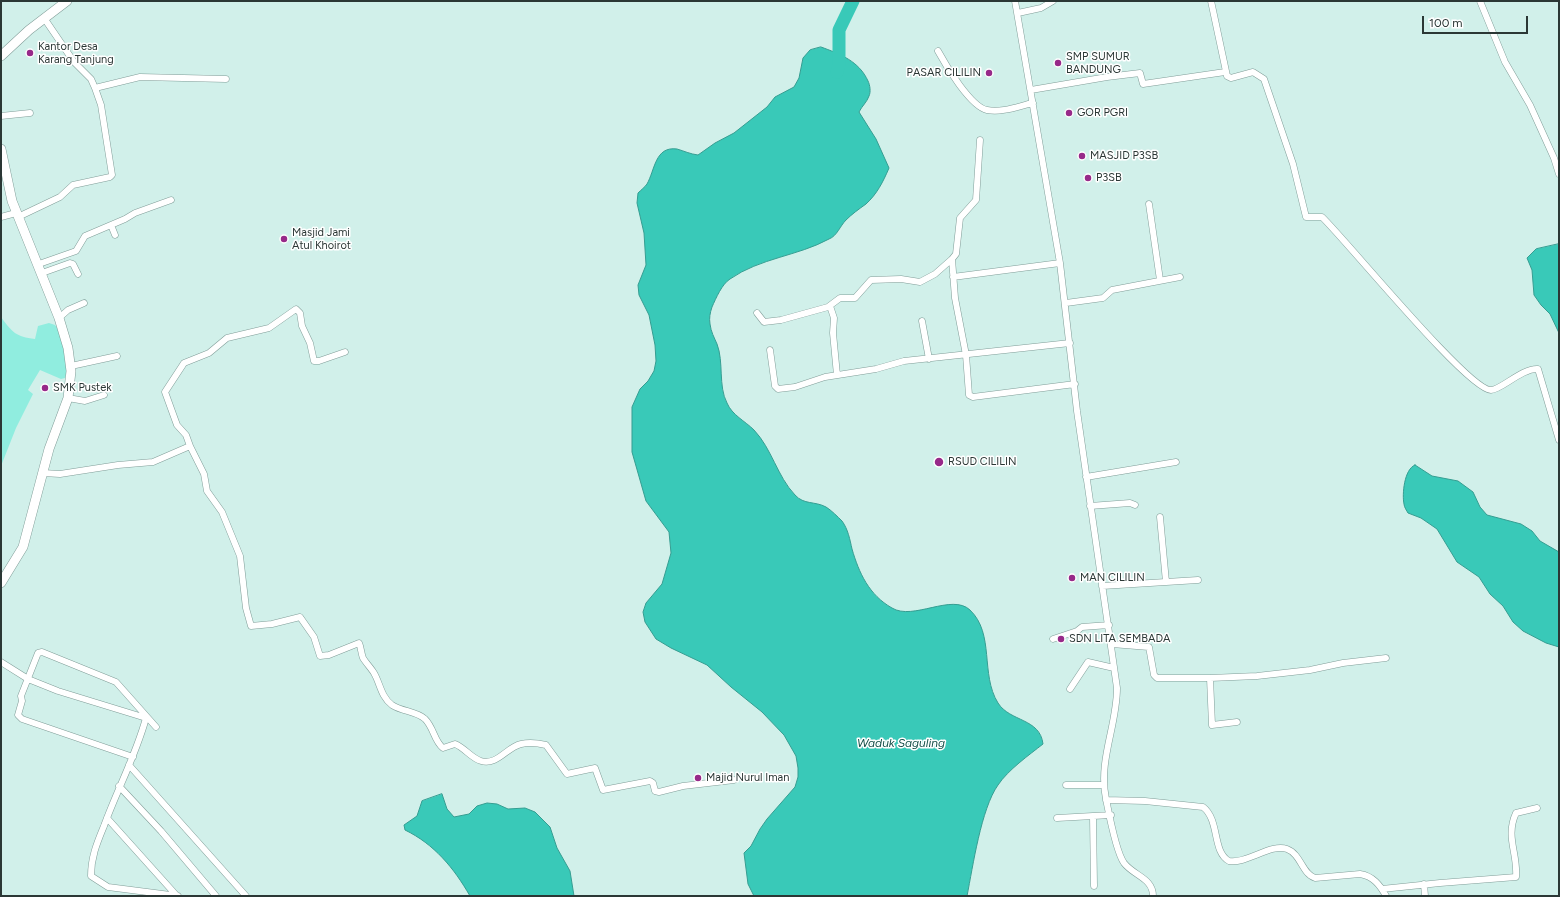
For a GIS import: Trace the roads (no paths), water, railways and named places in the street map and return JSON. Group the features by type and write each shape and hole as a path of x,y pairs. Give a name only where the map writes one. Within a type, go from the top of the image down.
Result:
{"main road":[{"path":"2,53 66,1"},
{"path":"1,149 8,184 17,215 42,273 59,318 68,348 71,366 71,379 68,398 49,449 22,547 1,583"}],"street":[{"path":"1015,1 1060,262 1066,303 1077,411 1102,586 1112,644 1117,699 1105,754 1104,785 1106,800 1120,857 1129,868 1148,881 1151,886 1153,896"},
{"path":"1018,13 1041,8 1053,1"},
{"path":"1211,1 1227,76 1231,78 1253,72 1264,80 1293,164 1306,217 1322,217 1417,324 1463,373 1489,390 1494,390 1514,377 1538,369 1559,440"},
{"path":"1480,1 1505,62 1530,105 1554,158 1559,174"},
{"path":"1,218 17,215 60,197 73,185 110,177 112,175 101,105 91,78 74,62 44,18"},
{"path":"938,51 958,84 976,103 985,110 998,111 1033,103"},
{"path":"1031,90 1107,76 1114,77 1140,73 1143,84 1225,72"},
{"path":"95,88 140,76 226,80"},
{"path":"1,116 30,113"},
{"path":"756,314 761,320 767,322 781,320 830,306 840,298 855,298 871,280 901,279 920,282 935,274 956,254 960,218 976,200 980,140"},
{"path":"38,264 76,251 83,238 125,220 135,212 171,200"},
{"path":"1149,204 1160,280"},
{"path":"111,225 115,235"},
{"path":"952,259 953,277 966,355 970,397 1075,384"},
{"path":"953,277 1060,262"},
{"path":"42,273 70,263 74,265 78,274"},
{"path":"1066,303 1103,298 1112,290 1180,277"},
{"path":"59,318 68,310 84,303"},
{"path":"830,306 834,318 833,333 837,375"},
{"path":"345,352 319,361 314,361 310,343 302,326 300,313 296,309 269,328 226,338 209,353 184,363 165,392 177,425 186,435 204,474 207,491 222,512 229,532 239,551 246,609 251,626 272,624 300,617 314,637 320,656 329,655 359,643 364,658 373,671 380,689 387,699 397,707 408,712 417,713 422,717 432,728 438,745 443,748 455,744 477,759 488,762 501,758 513,747 521,744 546,745 567,774 595,768 603,790 650,781 653,783 655,791 659,792 683,786 734,780"},
{"path":"922,321 929,359"},
{"path":"770,350 776,388 796,387 837,375 876,369 904,362 1070,343"},
{"path":"71,366 117,356"},
{"path":"68,398 85,401 104,395"},
{"path":"43,473 60,474 118,465 153,462 190,446"},
{"path":"1086,477 1176,462"},
{"path":"1090,506 1130,503 1136,505"},
{"path":"1160,517 1166,582"},
{"path":"1102,586 1198,580"},
{"path":"1053,639 1077,631 1082,627 1109,625"},
{"path":"1112,644 1149,647 1154,675 1157,678 1257,676 1310,670 1343,663 1386,658"},
{"path":"133,757 22,719 18,715 22,701 21,696 38,653 42,652 116,682 146,718 156,727"},
{"path":"1,662 28,679 58,691 146,718"},
{"path":"1070,689 1088,662 1114,668"},
{"path":"1210,678 1212,725 1237,722"},
{"path":"146,718 133,757 119,786 91,860 90,876 108,887 178,896"},
{"path":"129,765 246,896"},
{"path":"1066,785 1104,785"},
{"path":"119,786 161,831 216,896"},
{"path":"1106,800 1145,801 1203,806 1212,817 1221,854 1229,861 1240,860 1282,848 1288,849 1296,856 1311,877 1315,878 1360,874 1366,875 1376,882 1386,896"},
{"path":"1382,889 1424,884 1516,877 1510,829 1512,821 1516,813 1537,808"},
{"path":"1057,818 1110,815"},
{"path":"1093,816 1094,886"},
{"path":"107,818 178,896"},
{"path":"1424,884 1425,896"}],"water":[{"name":"Waduk Saguling","path":"821,47 835,52 854,63 860,68 868,81 870,93 859,112 876,139 889,168 877,192 866,204 846,220 832,238 817,245 754,266 727,281 712,307 710,313 710,327 719,351 724,396 729,407 760,437 784,480 795,495 806,502 826,507 842,521 850,538 858,567 871,590 884,603 901,611 921,610 953,604 970,610 978,620 982,631 990,680 998,703 1010,714 1031,725 1041,736 1043,744 1002,779 992,795 978,838 967,896 754,896 748,884 744,853 751,846 767,819 795,787 798,777 796,756 784,735 762,712 707,665 671,648 656,639 645,622 643,612 646,603 662,584 671,553 669,532 646,501 632,452 632,407 640,389 648,381 654,371 656,361 655,345 649,315 639,295 638,285 646,265 644,233 637,203 638,193 647,184 657,160 664,151 677,149 698,155 715,143 734,133 767,107 775,97 794,87 799,78 803,58 810,50"},
{"path":"1559,244 1559,333 1550,314 1534,295 1532,270 1527,258 1536,249"},
{"path":"1415,465 1432,476 1458,481 1473,492 1480,507 1487,515 1521,524 1532,531 1540,541 1559,552 1559,647 1546,643 1523,631 1513,622 1503,606 1490,594 1479,577 1457,562 1437,529 1421,518 1408,513 1403,500 1404,489 1408,472 1411,467"},
{"path":"442,794 447,809 454,817 469,814 477,806 487,803 497,804 508,809 525,808 535,812 550,827 557,848 570,871 574,896 470,896 457,876 442,858 425,842 405,830 404,825 417,816 422,801"}],"waterway":[{"path":"837,72 839,65 839,30 853,1"}],"place":[{"name":"Kantor Desa Karang Tanjung","path":"30,53"},
{"name":"SMP SUMUR BANDUNG","path":"1058,63"},
{"name":"PASAR CILILIN","path":"989,73"},
{"name":"GOR PGRI","path":"1069,113"},
{"name":"MASJID P3SB","path":"1082,156"},
{"name":"P3SB","path":"1088,178"},
{"name":"Masjid Jami Atul Khoirot","path":"284,239"},
{"name":"SMK Pustek","path":"45,388"},
{"name":"RSUD CILILIN","path":"939,462"},
{"name":"MAN CILILIN","path":"1072,578"},
{"name":"SDN LITA SEMBADA","path":"1061,639"},
{"name":"Majid Nurul Iman","path":"698,778"}]}
